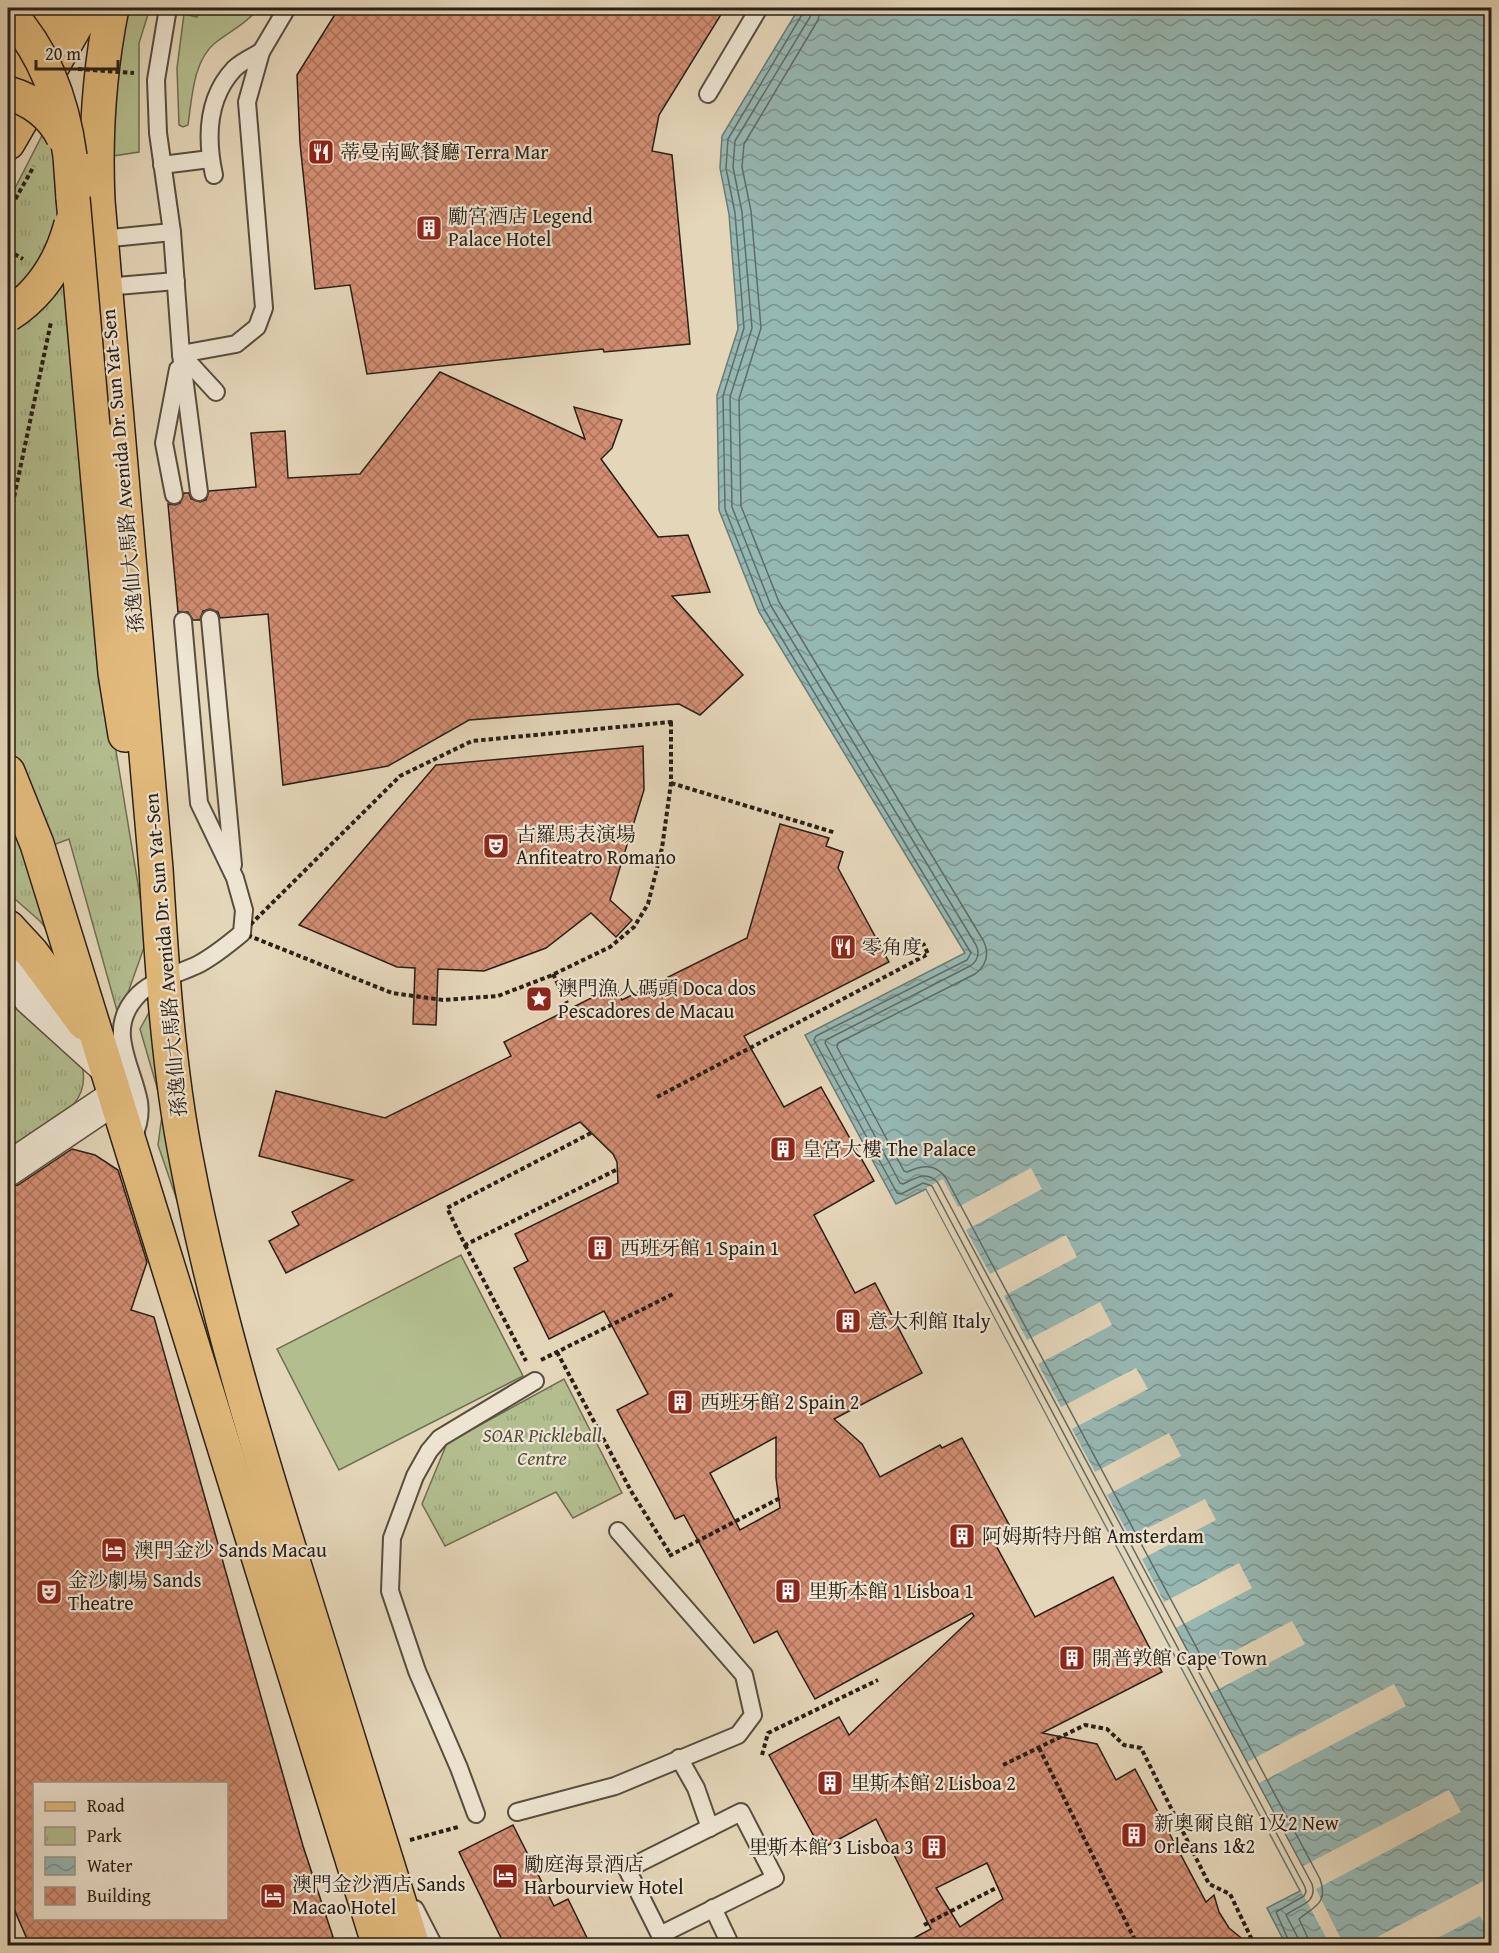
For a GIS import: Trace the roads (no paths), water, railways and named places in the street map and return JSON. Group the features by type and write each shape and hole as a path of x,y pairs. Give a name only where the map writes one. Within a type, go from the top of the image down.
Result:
{"main road":[{"path":"8,85 20,49 52,8"},
{"path":"8,142 86,8"},
{"name":"孫逸仙大馬路 Avenida Dr. Sun Yat-Sen","path":"112,8 98,113 97,172 156,869 163,979 177,1104 210,1269 245,1407 413,1946"},
{"path":"8,12 34,49 52,85 64,122 73,198 115,673 163,979"},
{"path":"8,93 33,103 53,120 66,143 69,156"},
{"path":"8,315 30,298 45,282 57,263 72,221 73,198"},
{"path":"8,772 37,844 379,1946"},
{"path":"8,927 32,953 101,1053"}],"street":[{"path":"8,967 30,998 101,1053"},
{"path":"8,1169 115,1097"}],"lane":[{"path":"168,8 156,80 158,133 172,232 181,354 199,492"},
{"path":"181,354 236,344 257,327 264,308 247,102 261,52 287,8"},
{"path":"708,94 759,8"},
{"path":"162,165 212,167 209,130 212,106 220,86 235,67 261,52"},
{"path":"101,239 172,232"},
{"path":"105,287 176,281"},
{"path":"181,354 216,392"},
{"path":"174,495 164,443 181,354"},
{"path":"210,619 235,878"},
{"path":"130,1144 138,1126 139,1102 122,1047 123,1022 129,1008 145,988 199,964 242,933 244,910 235,878 199,803 183,621"},
{"path":"476,1814 459,1768 417,1671 390,1592 392,1538 415,1476 429,1451 440,1438 532,1374"},
{"path":"517,1812 615,1786 738,1735 753,1715 744,1674 618,1531"},
{"path":"678,1758 696,1788 710,1828"},
{"path":"741,1812 775,1878 660,1935 627,1869 710,1828 741,1812"},
{"path":"382,1847 434,1946"},
{"path":"713,1908 731,1946"}],"water":[{"path":"799,8 1491,8 1491,1945 1286,1945 1267,1908 1300,1891 926,1189 896,1204 805,1035 965,953 759,612 719,510 717,395 738,329 729,214 720,168 722,136"}],"place":[{"name":"蒂曼南歐餐廳 Terra Mar","path":"321,152"},
{"name":"勵宮酒店 Legend Palace Hotel","path":"429,228"},
{"name":"古羅馬表演場 Anfiteatro Romano","path":"496,846"},
{"name":"零角度","path":"843,947"},
{"name":"澳門漁人碼頭 Doca dos Pescadores de Macau","path":"539,999"},
{"name":"皇宮大樓 The Palace","path":"783,1149"},
{"name":"西班牙館 1 Spain 1","path":"600,1248"},
{"name":"意大利館 Italy","path":"848,1321"},
{"name":"西班牙館 2 Spain 2","path":"680,1402"},
{"name":"阿姆斯特丹館 Amsterdam","path":"962,1536"},
{"name":"澳門金沙 Sands Macau","path":"114,1550"},
{"name":"里斯本館 1 Lisboa 1","path":"788,1591"},
{"name":"金沙劇場 Sands Theatre","path":"49,1592"},
{"name":"開普敦館 Cape Town","path":"1072,1658"},
{"name":"里斯本館 2 Lisboa 2","path":"830,1783"},
{"name":"新奧爾良館 1及2 New Orleans 1&2","path":"1134,1835"},
{"name":"里斯本館 3 Lisboa 3","path":"934,1847"},
{"name":"勵庭海景酒店 Harbourview Hotel","path":"505,1876"},
{"name":"澳門金沙酒店 Sands Macao Hotel","path":"273,1896"}],"park label":[{"name":"SOAR Pickleball Centre","path":"542,1446"}]}
